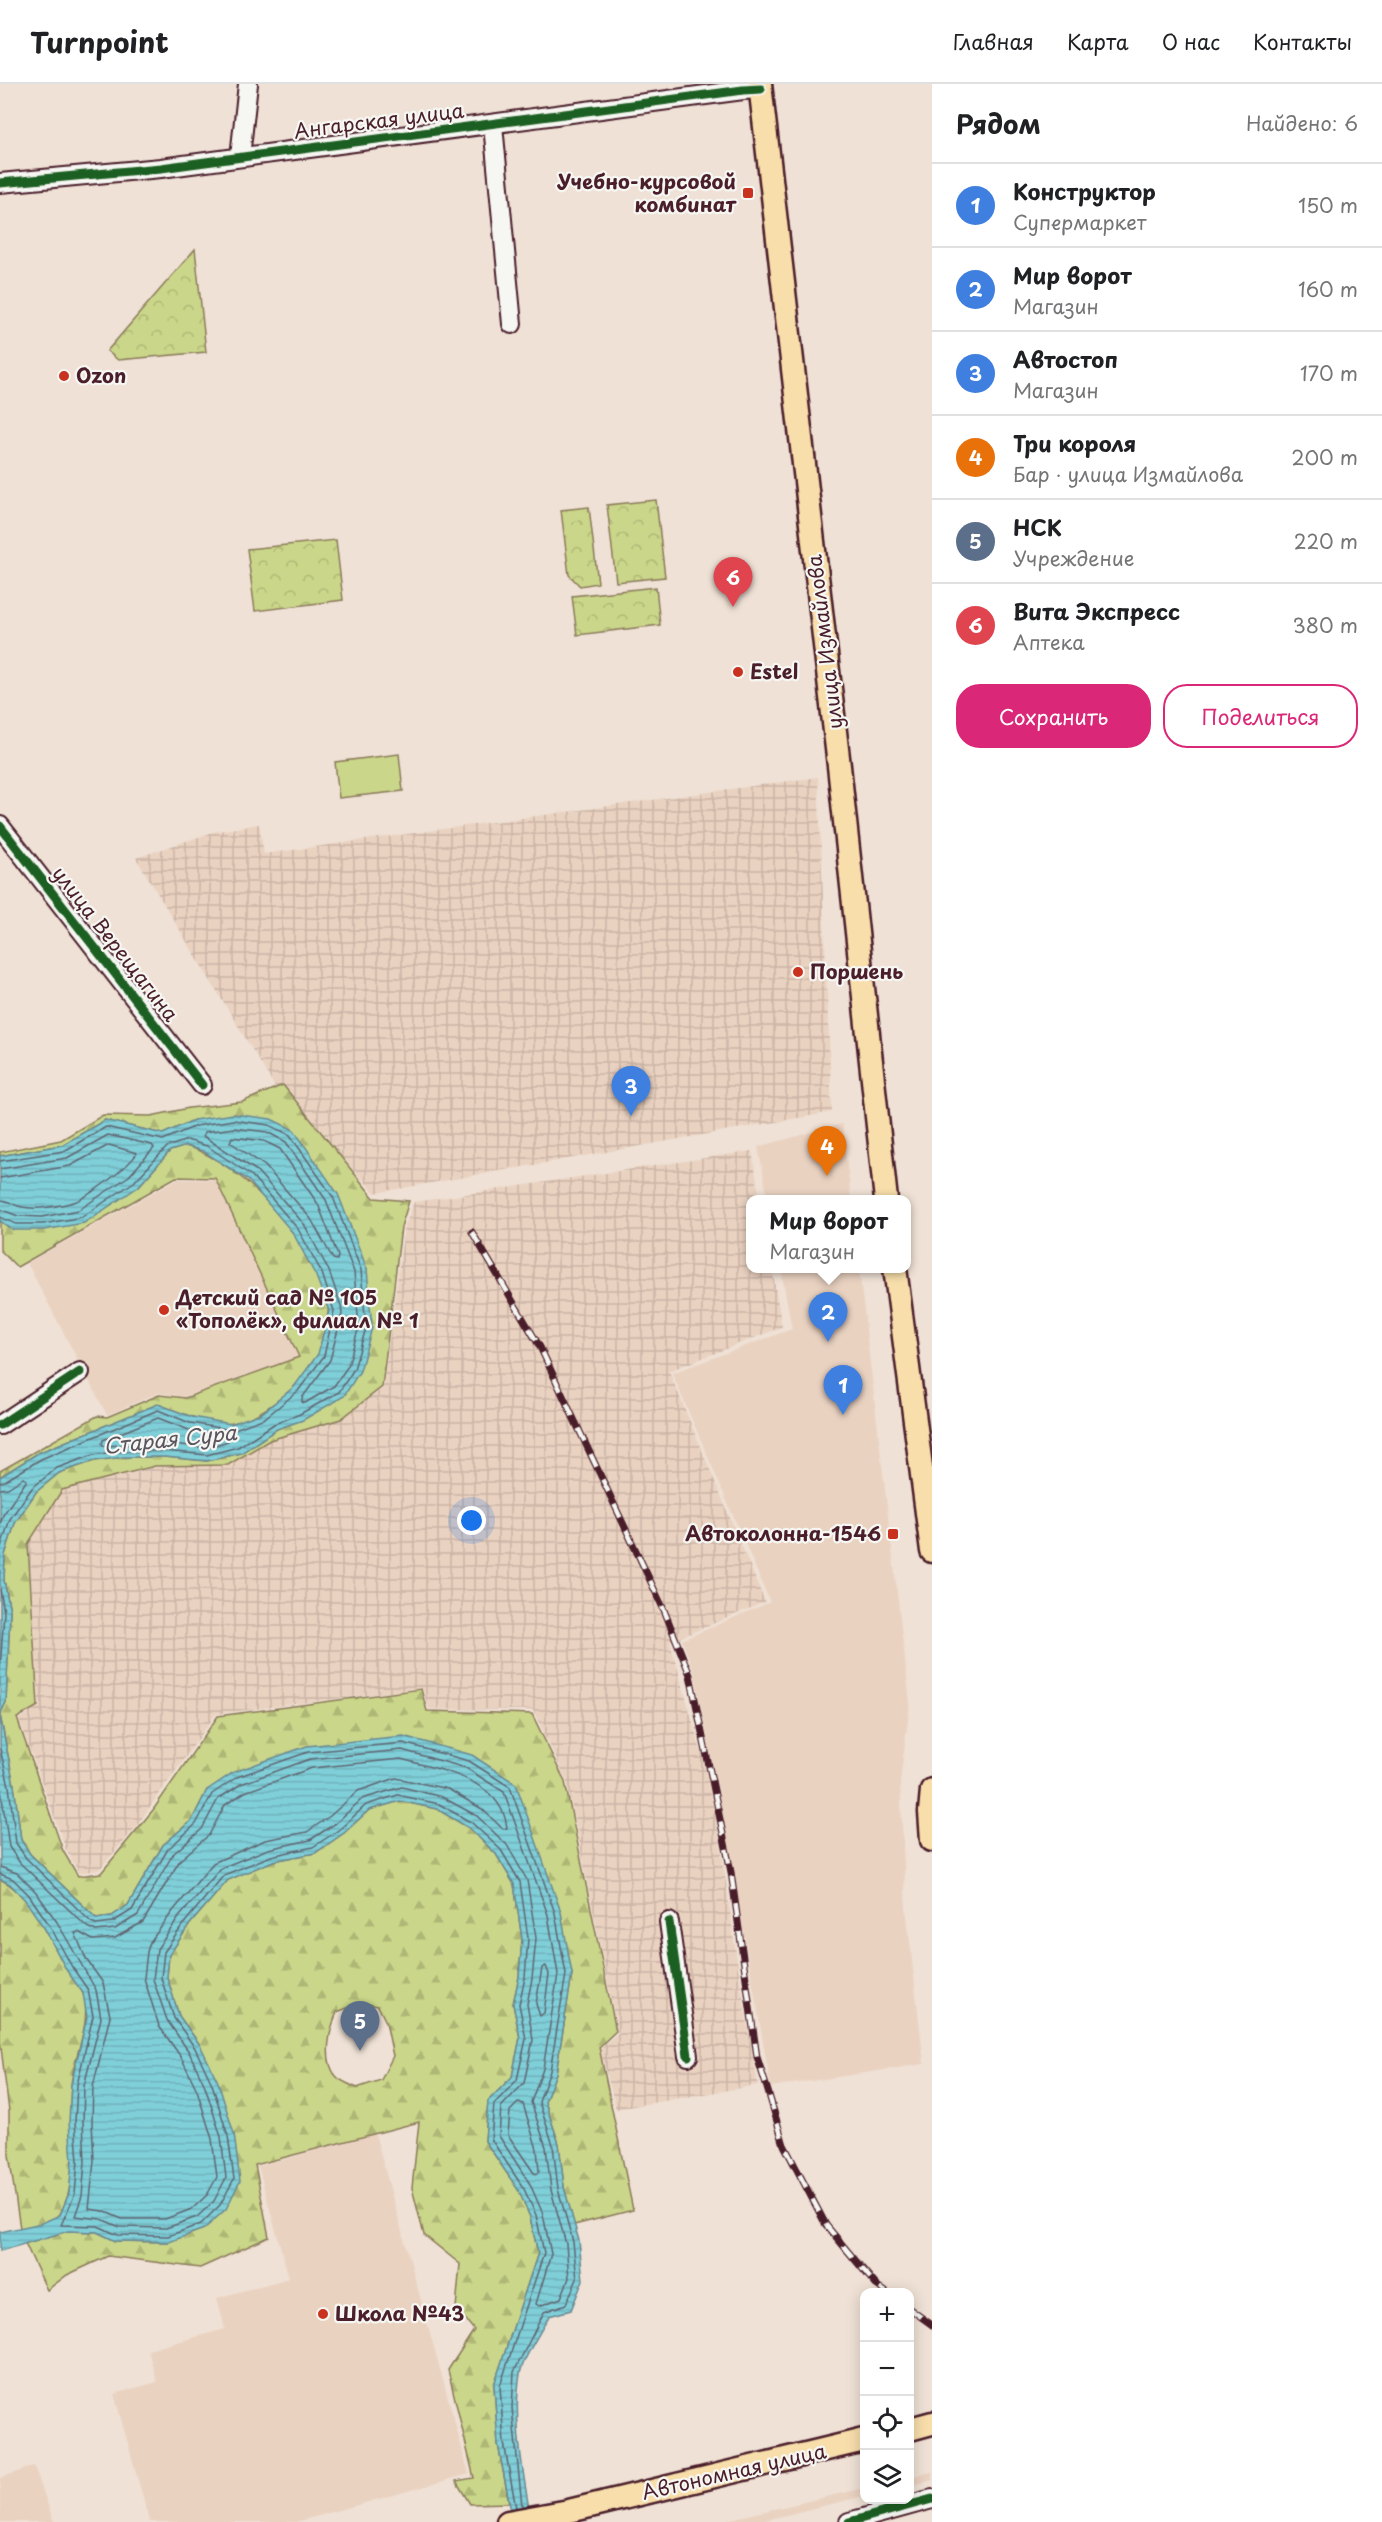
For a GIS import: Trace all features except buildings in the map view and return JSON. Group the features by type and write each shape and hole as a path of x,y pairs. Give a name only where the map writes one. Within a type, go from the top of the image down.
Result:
{"main road":[{"name":"улица Измайлова","path":"761,87 885,1195"},
{"path":"896,1273 923,1412 932,1551"},
{"path":"931,1804 932,1840"},
{"path":"914,2428 932,2423"},
{"name":"Автономная улица","path":"508,2522 568,2511 860,2441"}],"street":[{"path":"240,157 248,84"},
{"name":"Ангарская улица","path":"0,183 161,168 761,87"},
{"path":"493,124 512,324"},
{"name":"улица Верещагина","path":"0,826 202,1085"},
{"path":"0,1425 80,1372"},
{"path":"669,1922 688,2056"},
{"path":"849,2522 932,2499"}],"shaded area":[{"path":"818,777 832,1112 375,1193 275,1087 136,858 213,832 259,824 264,854"},
{"path":"842,1124 851,1195 767,1195 758,1147"},
{"path":"752,1151 759,1195 746,1195 746,1273 773,1273 782,1327 669,1371 765,1602 670,1642 704,1761 720,1841 758,2085 616,2109 600,2048 618,2033 567,1782 533,1710 429,1709 422,1688 216,1714 136,1827 99,1870 79,1873 66,1850 19,1719 39,1706 29,1544 62,1491 156,1467 229,1465 270,1440 341,1419 383,1388 404,1228 414,1202"},
{"name":"Детский сад № 105 «Тополёк», филиал № 1","path":"177,1179 215,1180 298,1357 184,1397 158,1393 107,1415 27,1263"},
{"path":"782,1273 859,1273 910,1703 900,1782 906,1908 924,2064 771,2087 723,1815 694,1672 682,1640 770,1602 672,1373 792,1329"},
{"name":"Школа №43","path":"375,2134 469,2474 296,2522 150,2522 114,2394 157,2382 148,2350 225,2329 217,2298 289,2278 258,2166"},
{"path":"34,2466 54,2522 0,2522 0,2478"},
{"path":"932,2472 932,2480 914,2485 914,2476"},
{"path":"860,2489 860,2497 757,2522 718,2522"}],"green space":[{"path":"195,249 206,352 118,360 107,351"},
{"path":"656,500 665,577 616,582 607,505"},
{"path":"589,507 598,583 580,586 569,575 561,510"},
{"path":"336,540 343,600 255,611 247,549"},
{"path":"656,587 660,625 577,635 572,596"},
{"path":"399,754 403,791 339,798 335,762"},
{"path":"283,1085 374,1198 409,1201 401,1227 382,1387 341,1419 270,1440 228,1465 155,1466 62,1490 28,1544 38,1706 17,1718 63,1851 78,1876 101,1873 153,1810 218,1716 421,1689 427,1711 532,1714 565,1782 616,2031 599,2047 633,2210 574,2225 564,2187 559,2144 545,2102 556,2073 572,1974 515,1784 207,1790 192,1820 163,1845 128,1905 112,1916 96,1918 30,1854 21,1840 14,1785 0,1715 6,1702 10,1611 4,1580 5,1555 15,1523 36,1492 59,1473 94,1461 124,1457 165,1457 207,1461 241,1453 277,1429 367,1269 194,1120 163,1134 105,1120 62,1145 0,1156 0,1152 61,1140 103,1115 151,1116 189,1108 242,1102"},
{"path":"186,1146 232,1170 255,1189 294,1234 309,1259 321,1284 328,1309 319,1353 313,1364 283,1397 258,1414 245,1419 233,1423 216,1423 158,1404 38,1453 0,1477 0,1471 97,1416 107,1417 159,1395 185,1398 299,1357 215,1178 176,1177 17,1267 0,1250 0,1221 14,1230 138,1187 170,1151"},
{"path":"400,1801 437,1809 469,1828 496,1854 514,1884 522,1939 519,1977 513,2004 520,2038 512,2077 488,2101 485,2141 519,2191 530,2217 538,2253 494,2385 498,2444 509,2503 470,2504 456,2481 474,2478 448,2370 474,2330 456,2308 460,2264 424,2235 412,2188 419,2122 255,2165 269,2237 200,2268 108,2256 67,2275 47,2290 25,2243 68,2231 97,2232 116,2241 169,2242 200,2045 179,2016 167,1977 169,1955 190,1924 228,1880 273,1861 315,1853 344,1833 369,1810","holes":["360,2003 378,2006 386,2022 393,2056 381,2080 357,2088 338,2078 332,2069 328,2053 332,2027 337,2012"]},
{"path":"0,1879 22,1896 40,1919 67,1970 83,1993 86,2007 84,2030 71,2085 72,2171 70,2188 65,2203 55,2218 20,2228 9,2155 9,2111 0,2040"}],"water":[{"name":"Старая Сура","path":"233,1114 271,1119 294,1130 338,1194 367,1269 372,1328 360,1371 344,1396 303,1420 277,1429 241,1453 207,1461 165,1457 124,1457 94,1461 59,1473 36,1492 15,1523 5,1555 4,1580 10,1611 6,1702 0,1715 0,1477 38,1453 158,1404 192,1417 231,1424 262,1413 294,1387 318,1354 329,1311 316,1276 293,1233 248,1180 203,1151 186,1146 170,1151 138,1187 84,1223 44,1230 13,1230 0,1221 0,1156 62,1145 105,1120 163,1134 194,1120"},
{"path":"0,1716 14,1785 21,1840 30,1854 96,1918 112,1916 128,1905 163,1845 192,1820 207,1790 234,1772 307,1746 403,1736 472,1755 516,1784 561,1912 572,1974 556,2073 545,2102 559,2144 564,2187 579,2241 583,2280 571,2310 549,2316 528,2352 520,2374 518,2429 531,2522 513,2522 498,2444 494,2385 538,2253 530,2217 519,2191 485,2141 488,2101 512,2077 520,2038 513,2004 519,1977 522,1939 514,1884 496,1854 469,1828 437,1809 400,1801 369,1810 344,1833 315,1853 273,1861 228,1880 190,1924 169,1955 167,1977 179,2016 200,2045 218,2082 234,2134 240,2181 226,2209 204,2229 169,2242 116,2241 97,2232 68,2231 0,2251 0,2232 42,2223 60,2215 69,2193 72,2161 69,2122 71,2085 87,2017 83,1993 67,1971 45,1929 25,1900 10,1884 0,1879"}],"railway":[{"path":"472,1232 540,1347 664,1610 690,1675 731,1872 757,2057 784,2145 826,2225 880,2288"},
{"path":"914,2312 932,2325"}],"cycle path":[{"path":"0,183 161,168 761,89"},
{"path":"0,826 202,1085"},
{"path":"0,1425 80,1372"},
{"path":"669,1922 688,2056"},
{"path":"849,2522 932,2499"}],"place":[{"name":"Учебно-курсовой комбинат","path":"748,193"},
{"name":"Ozon","path":"64,376"},
{"name":"Вита Экспресс","path":"733,607"},
{"name":"Estel","path":"738,672"},
{"name":"Поршень","path":"798,972"},
{"name":"Автостоп","path":"631,1116"},
{"name":"Три короля","path":"827,1176"},
{"name":"Детский сад № 105 «Тополёк», филиал № 1","path":"164,1310"},
{"name":"Мир ворот","path":"828,1342"},
{"name":"Конструктор","path":"843,1415"},
{"name":"Автоколонна-1546","path":"893,1534"},
{"name":"НСК","path":"360,2051"},
{"name":"Школа №43","path":"323,2314"}]}
